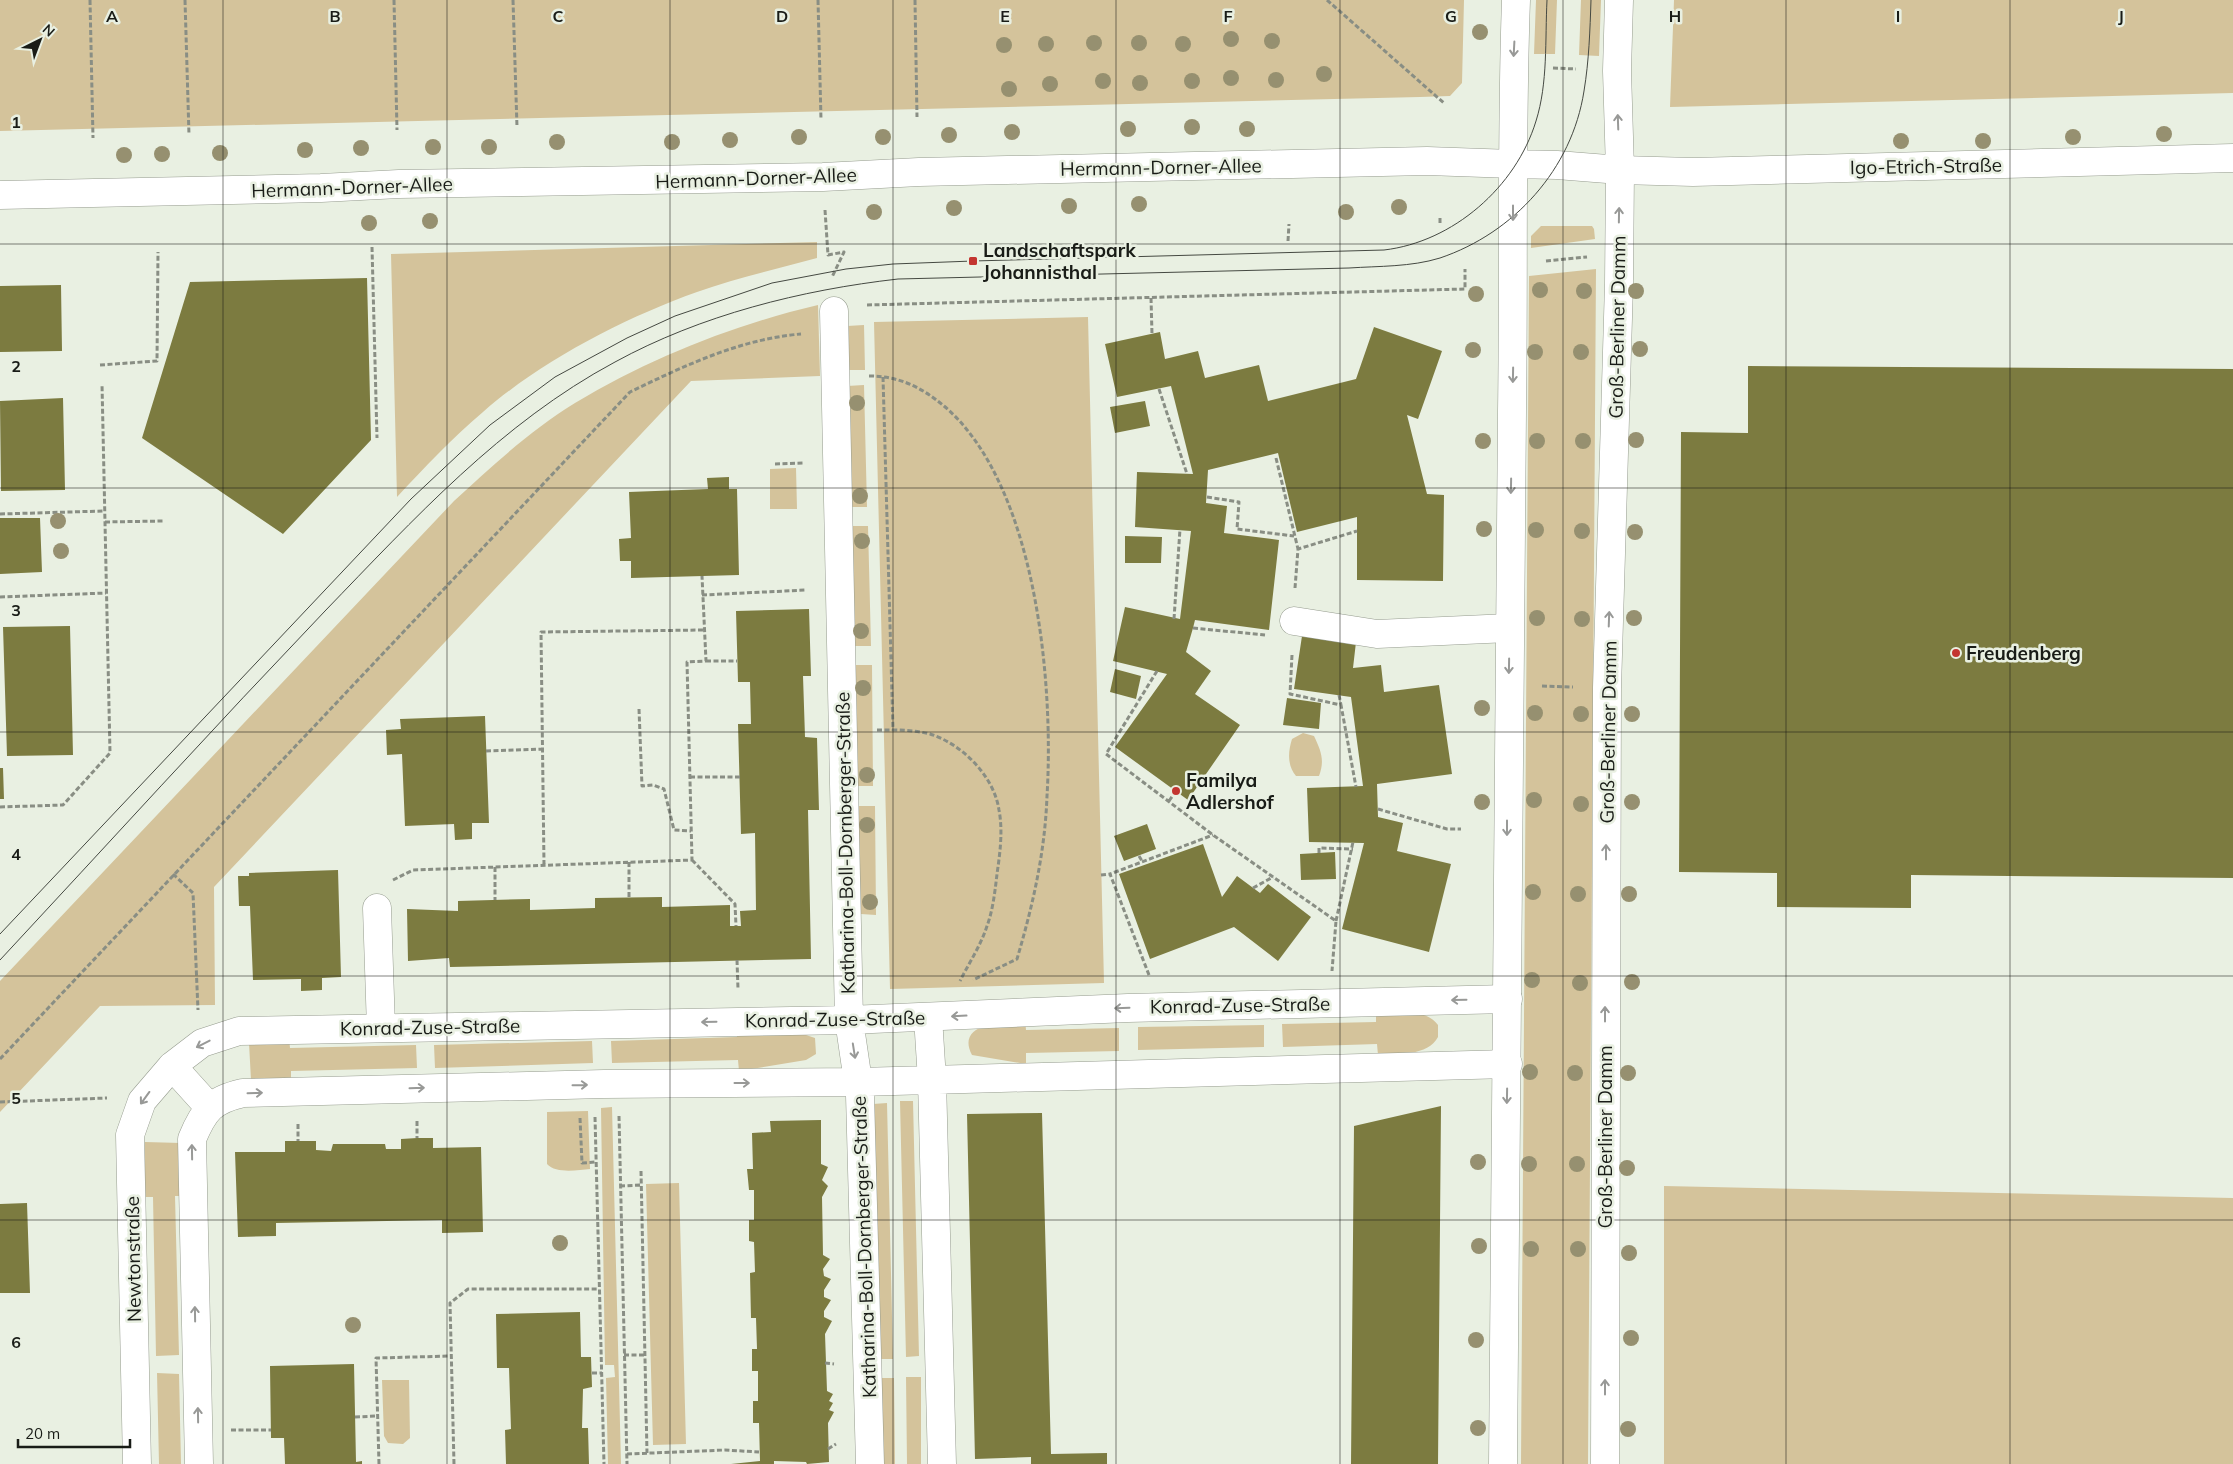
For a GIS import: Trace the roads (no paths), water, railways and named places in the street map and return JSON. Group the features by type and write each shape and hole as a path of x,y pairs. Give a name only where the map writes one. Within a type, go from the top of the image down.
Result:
{"street":[{"path":"1503,1464 1508,1064 1509,628 1514,264 1513,164 1516,0"},
{"name":"Groß-Berliner Damm","path":"1605,1464 1607,708 1619,284 1620,170 1617,71 1619,0"},
{"name":"Igo-Etrich-Straße","path":"1513,164 1693,172 2233,158"},
{"name":"Hermann-Dorner-Allee","path":"0,195 1427,161 1513,164"},
{"name":"Katharina-Boll-Dornberger-Straße","path":"846,309 849,1020 859,1082 870,1464"},
{"path":"1293,629 1377,634 1509,628"},
{"path":"376,908 381,1028"},
{"name":"Konrad-Zuse-Straße","path":"172,1066 202,1043 240,1031 849,1020 1128,1008 1508,999"},
{"path":"928,1017 932,1080 942,1464"},
{"path":"199,1464 192,1139 200,1119 209,1107 224,1097 243,1093 594,1084 859,1082 1273,1069 1508,1064"},
{"path":"172,1066 209,1107"},
{"name":"Newtonstraße","path":"137,1464 130,1135 142,1100 172,1066"}],"tram line":[{"path":"0,934 411,499 490,425 555,377 627,338 675,316 772,283 846,269 893,264 973,261 1384,250 1410,245 1434,236 1457,223 1497,189 1514,168 1527,145 1540,107 1545,61 1547,0"},
{"path":"0,960 202,741 358,576 426,508 497,443 573,386 648,345 717,318 789,298 862,284 898,279 1349,268 1406,265 1440,258 1467,247 1515,215 1553,172 1567,146 1577,120 1584,91 1591,0"}],"place":[{"name":"Landschaftspark Johannisthal","path":"973,261"},
{"name":"Freudenberg","path":"1956,653"},
{"name":"Familya Adlershof","path":"1176,791"}]}
